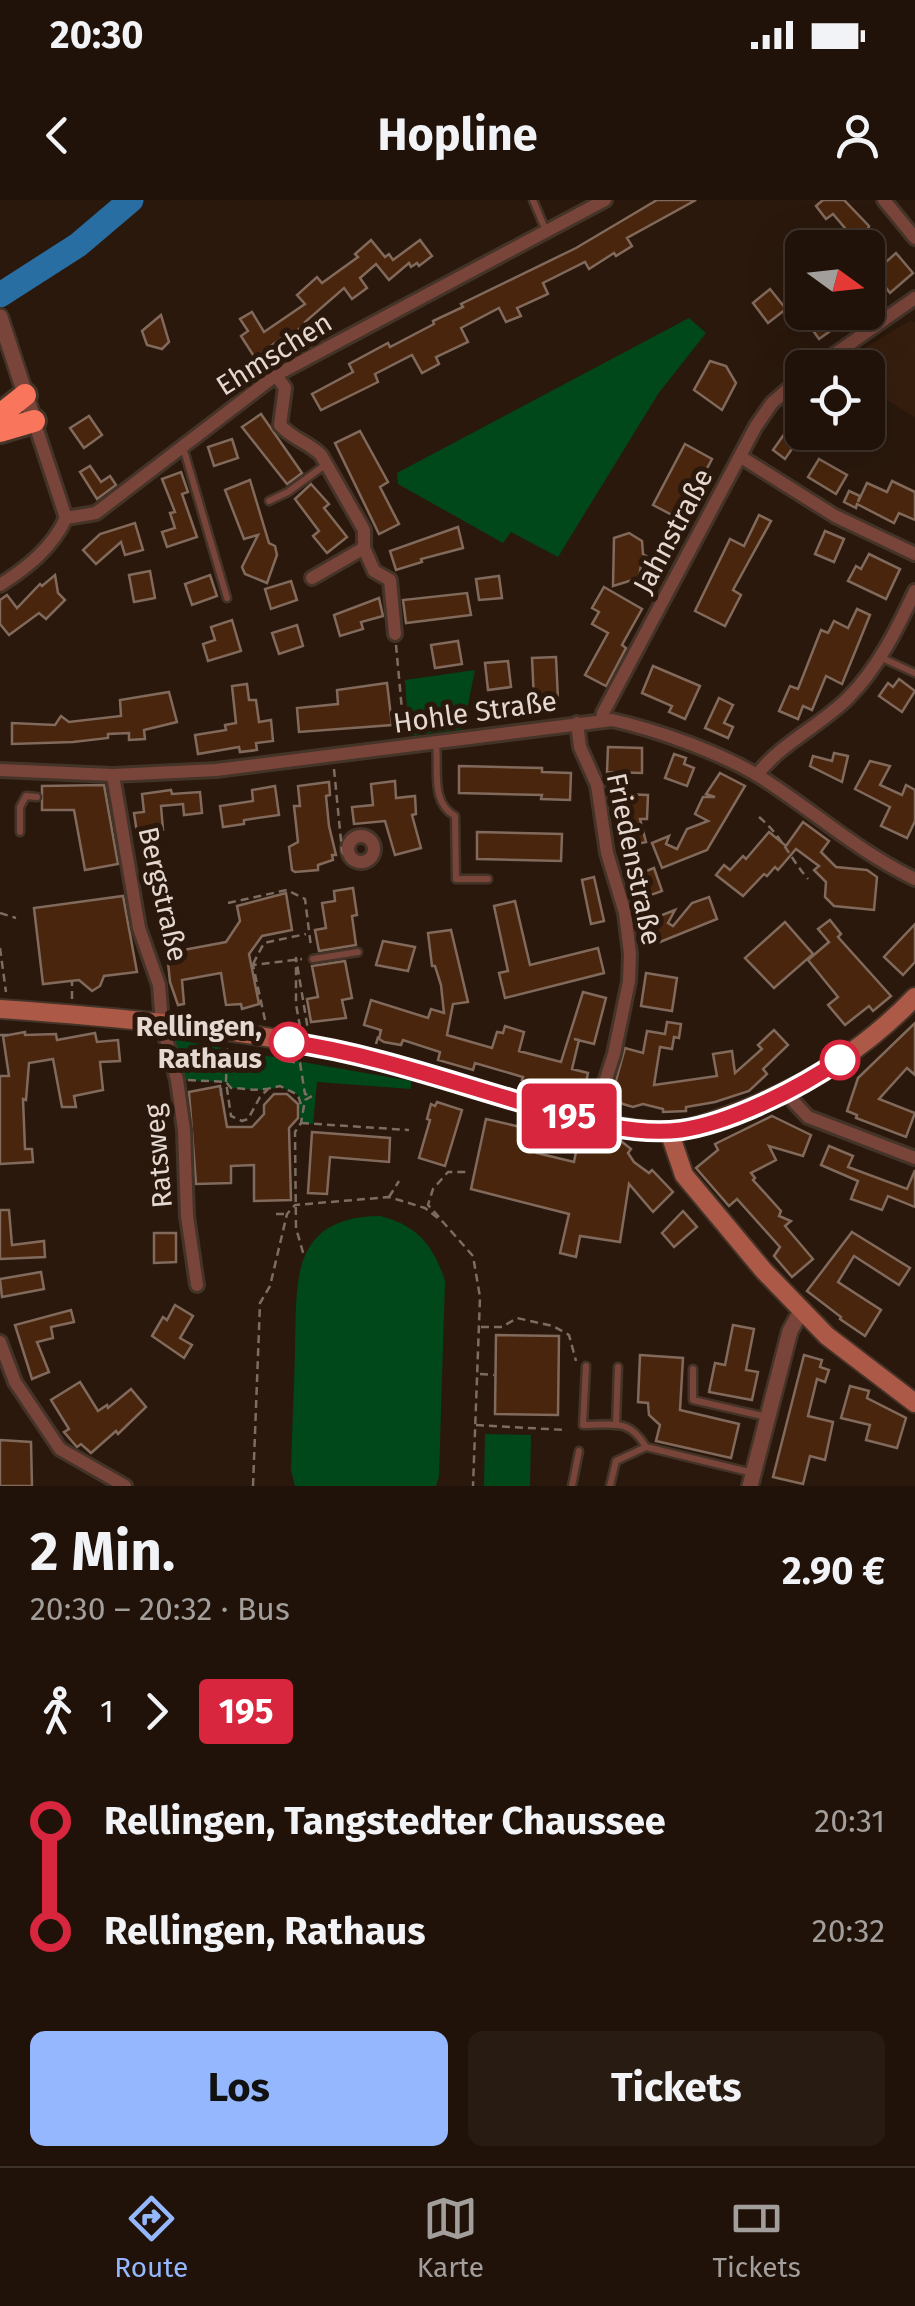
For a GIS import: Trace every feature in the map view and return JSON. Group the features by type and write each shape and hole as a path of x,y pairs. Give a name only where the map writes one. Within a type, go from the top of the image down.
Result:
{"highway":[{"path":"0,415 25,395"},
{"path":"0,431 34,421"}],"main road":[{"path":"3,1001 340,1051 592,1122 669,1131 692,1128 792,1090 856,1049 915,997"},
{"path":"669,1131 684,1175 692,1186 801,1311 858,1362 915,1403"}],"street":[{"name":"Ehmschen","path":"66,518 96,514 276,375 605,200"},
{"path":"884,200 915,238"},
{"path":"840,350 915,298"},
{"path":"0,317 66,518 57,538 0,585"},
{"path":"276,375 285,388 280,425 291,437 311,445 364,530 364,548 374,571 390,580 396,634"},
{"name":"Jahnstraße","path":"602,720 756,426 785,392"},
{"path":"741,457 835,516 915,554"},
{"path":"312,578 364,548"},
{"path":"756,775 790,742 847,699 881,658 915,591"},
{"name":"Hohle Straße","path":"0,770 113,775 216,770 602,720 652,729 756,775 848,842 915,879"},
{"name":"Friedenstraße","path":"577,723 580,747 598,785 607,853 624,913 630,954 614,1054 592,1122"},
{"name":"Bergstraße","path":"113,775 128,874 145,948 159,985 162,1024"},
{"name":"Ratsweg","path":"162,1024 177,1080 184,1130 188,1216 197,1286"},
{"path":"792,1090 794,1102 808,1117 915,1158"},
{"path":"752,1479 790,1331 801,1311"},
{"path":"0,1342 15,1382 60,1449 118,1485"}],"lane":[{"path":"533,200 547,232"},
{"path":"183,446 226,598"},
{"path":"269,501 326,465"},
{"path":"881,658 915,673"},
{"path":"436,742 438,798 444,810 455,816 456,879 488,879"},
{"path":"20,832 22,801 26,796 37,797"},
{"path":"312,959 358,952"},
{"path":"586,1366 583,1425 634,1428 646,1447 752,1479"},
{"path":"616,1425 618,1367"},
{"path":"693,1368 692,1400 767,1417"},
{"path":"610,1486 616,1461 646,1447"},
{"path":"572,1486 580,1451"}],"path":[{"path":"396,634 404,738"},
{"path":"334,765 342,851 346,861 355,866 365,864"},
{"path":"759,817 782,838 793,861 808,879"},
{"path":"228,903 274,890 286,890 304,899 312,959 253,965"},
{"path":"0,913 16,918"},
{"path":"264,1020 254,959 264,943 308,933"},
{"path":"0,948 3,1001"},
{"path":"247,956 254,959"},
{"path":"296,958 300,1024"},
{"path":"296,958 308,1032"},
{"path":"72,980 72,996"},
{"path":"374,1050 380,1030"},
{"path":"0,1035 8,1035"},
{"path":"221,1096 227,1050"},
{"path":"287,1061 300,1063 298,1095 302,1109"},
{"path":"300,1078 304,1094 312,1096 305,1100 301,1123 295,1132 296,1228 304,1256"},
{"path":"177,1080 224,1082 230,1088 244,1087 257,1093 280,1086 298,1095"},
{"path":"224,1082 231,1116 242,1124 268,1090"},
{"path":"301,1123 409,1130"},
{"path":"466,1172 448,1172 433,1189 428,1205 473,1256 480,1297 473,1486"},
{"path":"389,1197 400,1182"},
{"path":"254,1486 260,1303 270,1286 287,1214 295,1204 389,1197 424,1208 443,1222"},
{"path":"276,1214 287,1214"},
{"path":"478,1327 502,1327 517,1318 553,1326 569,1336 578,1364 586,1366"},
{"path":"478,1374 494,1375"},
{"path":"474,1425 564,1430"}],"shaded area":[{"path":"911,320 915,322 915,417 885,399 885,350 861,350"}],"green space":[{"path":"689,318 706,333 658,394 558,557 511,532 503,543 398,484 397,473"},
{"path":"475,670 463,729 409,736 405,680"},
{"path":"166,1038 411,1081 411,1089 317,1082 313,1124 301,1123 298,1095 281,1087 231,1088 225,1082 177,1080"},
{"path":"380,1216 404,1225 422,1239 445,1281 436,1486 295,1486 291,1470 296,1302 304,1259 313,1242 328,1228 350,1219"},
{"path":"485,1434 531,1435 530,1486 484,1486"}],"building":[{"path":"657,200 696,200 627,238 632,246 616,256 614,253 589,269 585,262 543,283 548,294 517,308 521,316 506,322 499,308 461,328 468,342 436,357 439,364 422,373 412,355 375,374 378,382 321,410 312,394 353,372 349,364 434,324 433,321 463,307 461,304 576,248"},
{"path":"823,200 844,200 869,226 868,230 847,230 833,214 826,219 816,206"},
{"path":"371,240 385,257 389,254 393,260 420,240 432,256 419,266 417,263 411,267 409,263 389,280 376,264 360,278 367,288 352,299 344,288 305,322 301,332 291,338 288,333 255,358 241,336 248,331 240,319 252,312 264,332 305,304 297,295 317,277 322,283 358,257 355,254"},
{"path":"896,253 913,273 890,293 885,291 885,263"},
{"path":"770,289 785,310 768,323 753,303"},
{"path":"161,315 169,342 162,349 147,345 142,331"},
{"path":"813,330 832,330 819,339"},
{"path":"710,361 726,366 736,383 722,410 694,390"},
{"path":"261,414 302,473 287,484 242,427"},
{"path":"89,416 102,435 84,448 70,428"},
{"path":"360,431 388,482 380,487 399,524 379,534 335,443"},
{"path":"785,433 785,450 791,450 785,459 773,450"},
{"path":"232,439 238,458 214,466 208,447"},
{"path":"685,444 712,459 676,517 653,505"},
{"path":"819,459 847,475 836,494 808,477"},
{"path":"90,466 101,482 110,476 116,485 97,499 80,472"},
{"path":"181,472 188,492 182,494 197,537 167,547 162,532 175,528 170,513 175,512 162,479"},
{"path":"250,480 269,543 275,546 277,555 267,583 245,574 242,567 258,535 244,539 225,490"},
{"path":"892,481 915,492 915,520 899,513 894,523 857,504 856,508 844,502 849,491 860,496 858,502 867,483 887,492"},
{"path":"311,484 329,504 324,508 347,537 327,553 313,536 319,531 295,499"},
{"path":"759,515 771,521 733,590 741,595 725,626 695,611 730,539 744,546"},
{"path":"135,523 143,550 125,555 121,542 96,564 83,550 100,534"},
{"path":"458,527 463,548 396,570 390,551"},
{"path":"825,531 844,539 834,562 815,554"},
{"path":"629,533 642,541 643,554 652,560 641,565 639,578 613,586 614,538"},
{"path":"869,554 900,569 886,599 848,581"},
{"path":"150,571 155,598 134,602 129,575"},
{"path":"55,575 58,593 65,600 46,619 39,613 9,635 0,624 0,600 7,595 17,608 40,584"},
{"path":"210,575 217,596 192,605 185,584"},
{"path":"499,576 502,598 479,600 476,579"},
{"path":"291,581 297,600 271,609 265,589"},
{"path":"604,587 642,609 606,686 585,675 608,633 592,624 599,612 592,608"},
{"path":"467,593 471,615 406,623 403,600"},
{"path":"379,598 383,616 361,622 363,629 340,636 334,615"},
{"path":"857,609 870,615 842,684 826,676 812,710 803,706 798,719 779,711 790,686 798,689 821,630 828,633 834,621 848,628"},
{"path":"232,620 241,651 208,661 203,644 215,640 211,627"},
{"path":"297,625 303,646 279,654 272,633"},
{"path":"458,641 462,664 435,668 431,645"},
{"path":"556,657 558,699 534,700 532,658"},
{"path":"508,661 511,687 488,690 485,663"},
{"path":"653,666 700,686 685,719 669,712 672,706 642,693"},
{"path":"899,679 915,691 902,712 879,696 888,683 893,687"},
{"path":"387,683 392,725 299,732 297,708 338,704 337,690"},
{"path":"247,684 249,700 256,700 259,722 271,720 273,741 256,743 257,750 240,752 239,747 198,754 195,735 226,730 225,725 236,723 232,686"},
{"path":"169,692 177,722 144,730 145,739 129,740 129,733 73,742 12,744 12,723 55,725 61,716 69,722 121,716 120,700"},
{"path":"719,698 733,705 724,723 733,727 728,738 705,728"},
{"path":"608,747 642,748 642,773 607,772"},
{"path":"834,753 848,756 842,782 810,766 813,756 832,761"},
{"path":"674,754 686,758 684,764 694,768 687,786 665,778"},
{"path":"870,761 890,766 880,785 902,795 906,785 915,790 915,821 907,838 881,826 890,807 855,789"},
{"path":"459,766 542,768 542,772 571,773 570,800 541,799 542,795 459,793"},
{"path":"720,773 745,786 707,850 662,868 652,843 669,836 666,844 677,849 687,829 708,821 695,814 703,797 715,797 706,794"},
{"path":"395,781 396,798 415,796 416,814 412,815 421,848 395,855 385,821 354,824 352,807 373,805 371,784"},
{"path":"329,782 330,795 326,796 336,855 318,865 318,870 295,872 289,847 298,842 294,806 300,806 298,786"},
{"path":"104,785 118,864 85,870 74,810 42,810 42,786"},
{"path":"275,786 279,815 223,827 220,806 253,801 252,790"},
{"path":"171,790 172,794 200,792 202,813 184,815 183,804 161,806 163,830 137,833 134,813 144,812 142,794"},
{"path":"622,794 648,795 647,819 640,819 646,842 632,845 625,819 621,818"},
{"path":"803,822 829,841 821,852 836,867 867,870 877,877 874,910 834,906 825,897 826,882 814,870 819,866 796,849 778,870 775,867 767,876 764,874 743,896 716,875 724,865 730,870 743,856 746,859 769,832 786,846"},
{"path":"477,832 562,834 561,861 477,859"},
{"path":"654,868 662,891 637,900 629,878"},
{"path":"594,877 604,921 591,924 582,880"},
{"path":"353,888 356,945 319,951 315,930 326,928 322,903 335,901 334,891"},
{"path":"286,893 292,930 262,936 249,954 259,1004 242,1009 241,1004 226,1005 221,973 182,980 184,1004 178,1005 170,982 167,953 226,942 240,921 237,906"},
{"path":"123,896 137,972 104,976 100,986 92,991 79,980 43,984 34,908"},
{"path":"709,897 717,919 655,944 647,921 675,910 668,923 673,926 692,903"},
{"path":"515,901 530,965 598,948 604,973 505,998 499,973 508,971 494,906"},
{"path":"830,920 841,934 838,937 891,996 873,1011 869,1006 845,1025 828,1005 838,997 808,960 829,942 818,929"},
{"path":"785,922 813,954 774,988 745,958"},
{"path":"915,924 915,962 903,975 884,957"},
{"path":"451,930 468,1002 453,1004 447,1035 492,1048 497,1032 503,1033 505,1026 524,1032 519,1051 561,1062 583,992 606,998 594,1044 579,1040 572,1069 588,1073 584,1092 522,1080 523,1077 475,1063 473,1070 438,1060 440,1052 403,1040 401,1045 384,1042 379,1039 381,1030 364,1025 371,1000 428,1018 431,1009 444,1013 428,933"},
{"path":"383,941 415,947 408,971 376,965"},
{"path":"345,961 352,998 342,1000 346,1018 311,1022 307,999 318,997 312,966"},
{"path":"646,973 677,978 672,1011 641,1006"},
{"path":"667,1022 681,1024 679,1038 674,1037 672,1049 660,1047 654,1085 717,1076 713,1054 732,1051 735,1073 762,1049 758,1045 774,1030 788,1045 763,1069 767,1074 749,1091 686,1107 686,1111 663,1112 643,1104 623,1104 612,1095 625,1048 643,1053 647,1031 665,1034"},
{"path":"915,1023 915,1075 907,1068 879,1099 915,1113 906,1137 847,1111 858,1078"},
{"path":"25,1032 56,1034 57,1040 95,1033 97,1042 118,1040 120,1061 100,1062 103,1090 74,1096 76,1107 62,1107 53,1059 29,1063 26,1100 23,1099 25,1149 32,1149 33,1162 0,1164 0,1076 9,1076 3,1036"},
{"path":"220,1086 227,1127 252,1127 274,1094 287,1094 298,1104 298,1118 289,1128 291,1200 254,1201 254,1165 231,1166 231,1183 196,1184 189,1092"},
{"path":"437,1102 462,1110 445,1166 419,1158 431,1104 435,1106"},
{"path":"772,1116 811,1135 803,1156 769,1146 776,1160 751,1173 781,1211 779,1216 791,1221 785,1226 813,1259 792,1277 774,1256 780,1247 737,1199 729,1206 696,1168 718,1150 715,1144"},
{"path":"486,1119 542,1132 537,1153 574,1162 579,1136 616,1147 621,1141 631,1149 628,1153 634,1162 649,1173 652,1170 673,1192 653,1212 629,1184 620,1242 580,1236 576,1257 560,1253 569,1214 471,1189"},
{"path":"312,1132 390,1138 389,1162 330,1157 327,1194 308,1193"},
{"path":"829,1146 853,1156 848,1167 907,1189 915,1170 915,1207 888,1196 882,1210 851,1199 858,1181 821,1165"},
{"path":"0,1210 9,1210 12,1245 44,1241 45,1257 0,1259"},
{"path":"683,1211 697,1227 674,1247 662,1233"},
{"path":"852,1232 910,1268 899,1285 854,1256 838,1282 881,1310 865,1336 807,1291"},
{"path":"154,1233 176,1233 176,1262 154,1263"},
{"path":"41,1272 44,1289 2,1297 0,1279"},
{"path":"175,1305 193,1316 180,1338 192,1345 184,1358 152,1336"},
{"path":"71,1310 74,1322 51,1327 53,1338 37,1342 49,1372 32,1379 15,1325"},
{"path":"733,1325 754,1329 746,1370 758,1372 752,1400 709,1392 715,1363 725,1365"},
{"path":"496,1335 559,1336 558,1415 495,1414"},
{"path":"640,1355 683,1358 680,1410 739,1424 731,1458 656,1441 660,1425 649,1415 648,1403 638,1402"},
{"path":"804,1355 822,1360 820,1367 829,1370 825,1382 817,1379 808,1416 833,1422 825,1460 810,1456 803,1484 773,1477"},
{"path":"80,1382 98,1411 107,1405 108,1408 131,1389 146,1407 91,1453 81,1444 77,1447 64,1432 69,1429 51,1400"},
{"path":"850,1386 869,1391 867,1398 906,1418 897,1448 866,1440 870,1425 841,1418"},
{"path":"0,1440 31,1442 32,1486 0,1486"}],"waterway":[{"path":"0,295 78,245 131,200"}],"bus line":[{"name":"195","path":"289,1042 386,1063 592,1122 669,1131 692,1128 760,1105 815,1078 840,1060"}],"place":[{"name":"Rellingen, Rathaus","path":"289,1042"}]}
